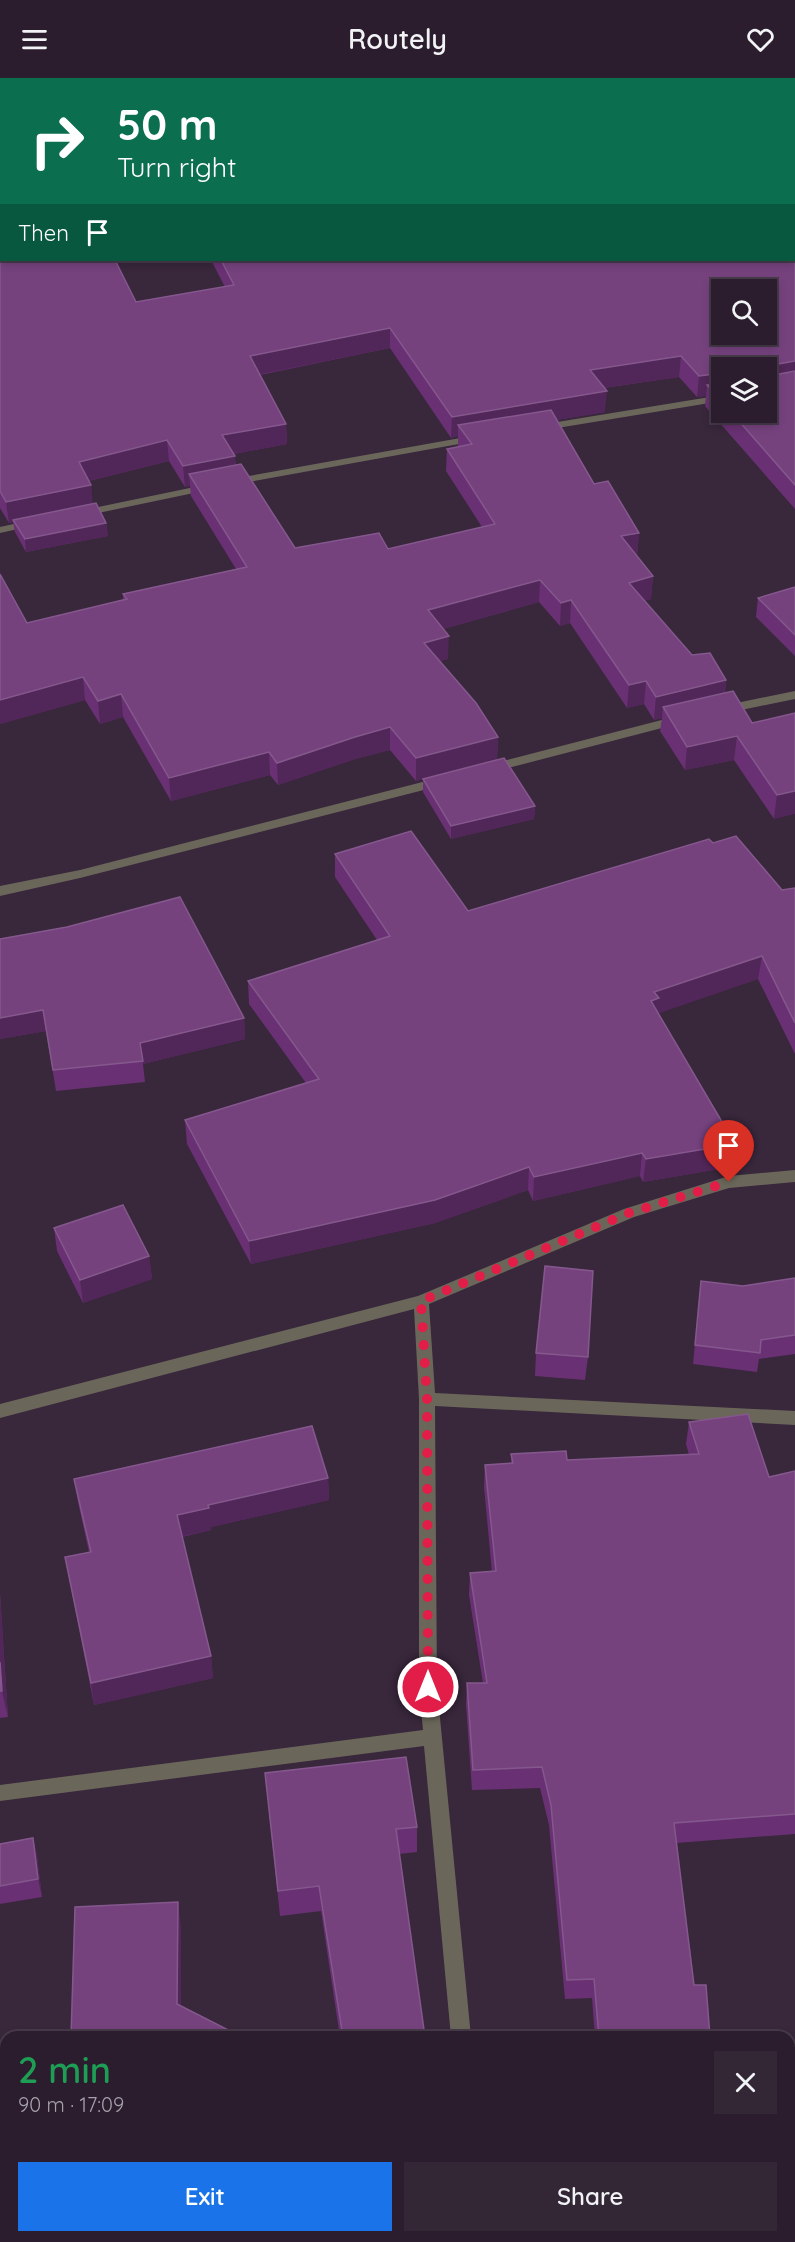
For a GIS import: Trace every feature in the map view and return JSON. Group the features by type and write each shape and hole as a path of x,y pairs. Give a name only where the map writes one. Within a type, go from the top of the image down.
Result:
{"street":[{"path":"523,431 711,400"},
{"path":"69,516 324,464 488,437"},
{"path":"0,530 46,521"},
{"path":"479,771 702,714 795,695"},
{"path":"0,891 80,874 457,777"},
{"path":"0,1411 421,1301 629,1213 729,1182 795,1176"},
{"path":"421,1301 427,1399 428,1687 460,2031"},
{"path":"427,1399 795,1418"},
{"path":"0,1793 432,1737"}],"building":[{"path":"0,261 116,261 136,302 234,285 222,261 795,261 795,361 777,364 777,357 711,357 711,374 699,376 681,356 590,370 607,391 452,417 390,328 250,356 286,424 222,435 235,456 183,466 167,440 79,462 91,485 6,502 0,491"},
{"path":"795,371 795,485 741,423 777,423 777,374"},
{"path":"551,410 594,484 608,481 639,533 621,536 653,576 629,583 692,655 710,653 726,680 656,697 646,681 629,685 571,600 561,603 540,580 428,610 449,636 424,643 476,703 498,737 416,758 390,727 277,763 269,752 169,778 121,694 98,701 83,677 0,700 0,574 27,623 127,599 123,594 247,567 189,474 241,464 295,548 379,533 388,549 495,524 447,449 472,444 458,425"},
{"path":"96,503 106,523 25,539 13,520"},
{"path":"795,587 795,635 758,598"},
{"path":"733,691 752,723 795,713 795,791 777,795 737,736 687,747 663,707"},
{"path":"504,758 535,806 451,826 423,779"},
{"path":"411,831 468,911 709,839 713,843 736,836 782,890 795,888 795,1023 762,956 654,992 659,998 651,1001 735,1144 646,1159 642,1153 534,1177 529,1167 435,1200 249,1241 185,1120 319,1079 248,981 390,936 335,854"},
{"path":"180,897 244,1018 140,1043 143,1061 53,1070 43,1010 0,1018 0,939 67,927"},
{"path":"123,1205 149,1256 80,1280 54,1228"},
{"path":"545,1266 593,1271 588,1357 536,1353"},
{"path":"795,1278 795,1335 761,1340 760,1353 695,1345 701,1281 743,1286"},
{"path":"748,1414 769,1477 795,1471 795,1814 674,1823 694,1985 706,1985 710,2031 598,2031 594,1979 567,1980 551,1805 542,1767 473,1770 467,1683 487,1683 470,1573 496,1571 485,1465 513,1463 511,1454 566,1451 567,1460 699,1454 689,1422"},
{"path":"312,1426 328,1478 208,1505 209,1508 177,1515 211,1656 91,1683 65,1557 91,1552 74,1479"},
{"path":"0,1662 2,1691 0,1691"},
{"path":"406,1757 417,1827 396,1829 424,2031 342,2031 319,1886 278,1891 265,1773"},
{"path":"33,1838 38,1879 0,1886 0,1844"},
{"path":"178,1902 177,2004 230,2031 71,2031 75,1907"}],"route":[{"path":"428,1687 427,1399 421,1301 629,1213 729,1182"}]}
